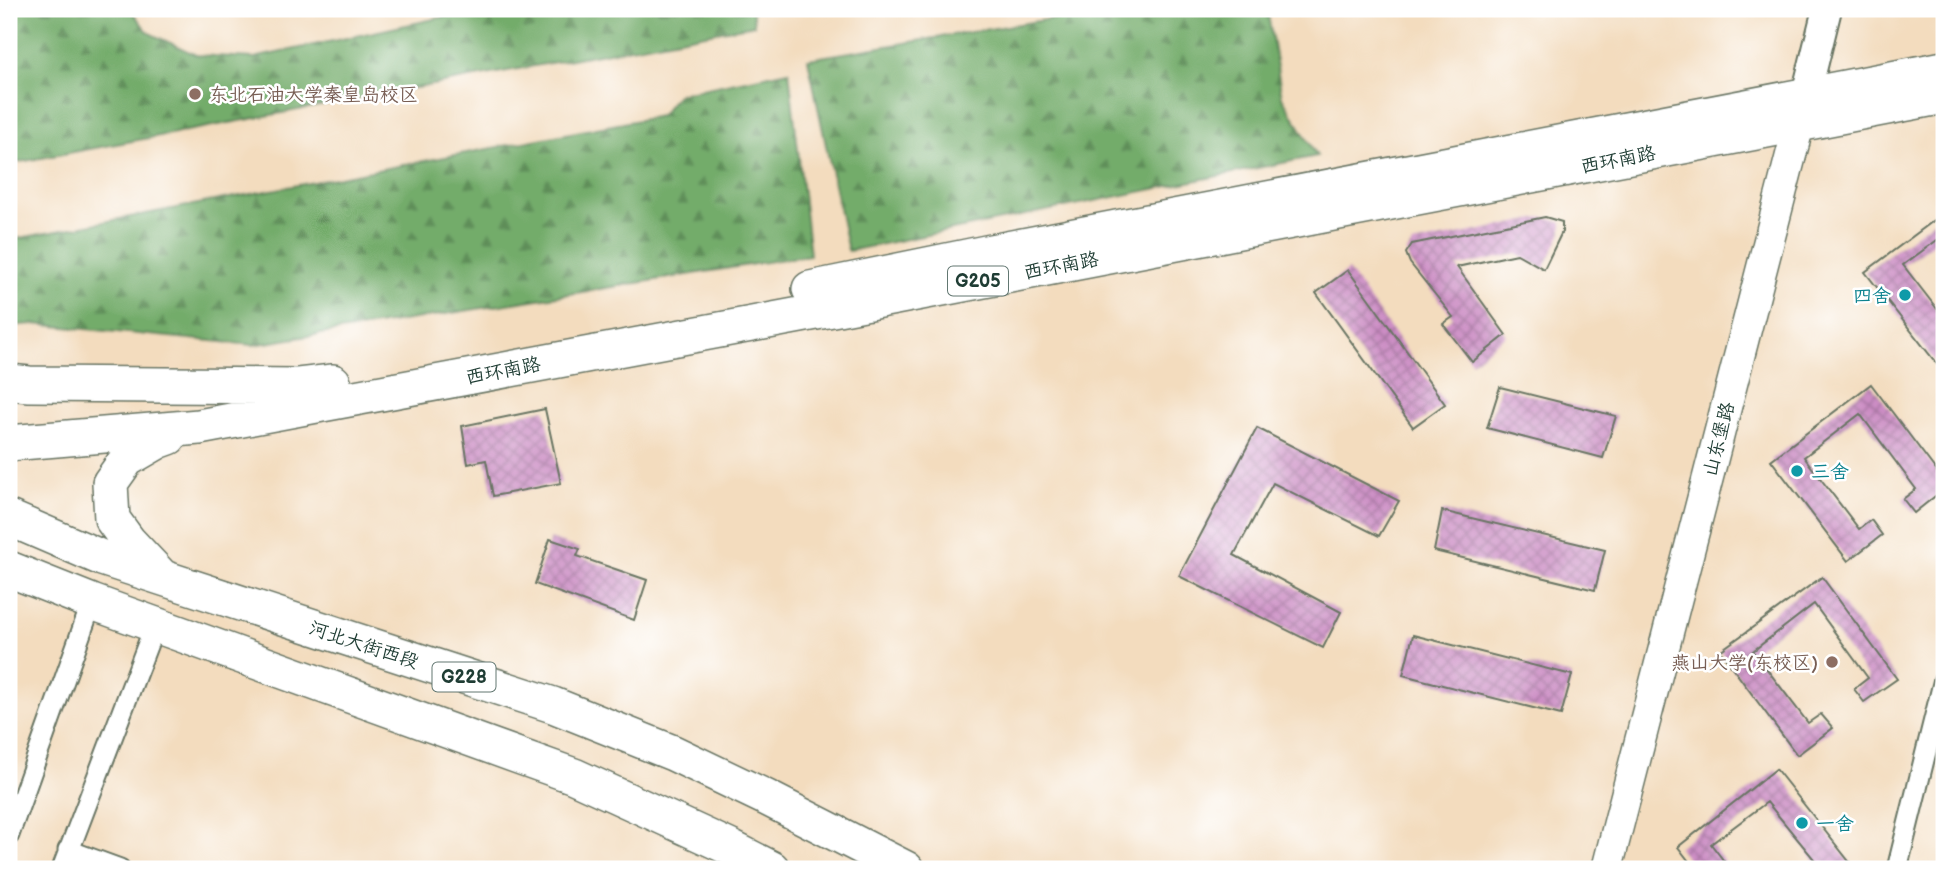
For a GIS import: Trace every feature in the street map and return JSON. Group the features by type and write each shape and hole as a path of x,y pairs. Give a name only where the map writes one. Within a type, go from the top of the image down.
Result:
{"highway":[{"name":"西环南路","path":"9,443 199,427 1802,110 1944,69"},
{"name":"西环南路","path":"9,382 298,386 411,372 991,251 1802,110 1944,96"},
{"path":"163,578 128,541 112,519 110,483 127,459 158,441 199,427"},
{"name":"河北大街西段","path":"9,518 102,558 553,705 685,759 906,869"},
{"path":"9,569 92,602 575,776 772,869"}],"main road":[{"name":"山东堡路","path":"1607,869 1827,9"}],"street":[{"path":"9,831 92,602"},
{"path":"120,869 65,860 155,625"},
{"path":"1897,869 1944,679"}],"green space":[{"name":"东北石油大学秦皇岛校区","path":"9,9 130,9 149,33 196,55 254,58 480,9 752,9 754,25 9,164"},
{"path":"1110,9 1267,9 1282,97 1317,156 848,251 808,59"},
{"path":"789,71 810,255 253,345 33,324 9,326 9,240 660,116 678,94"}],"building":[{"name":"四舍","path":"1944,213 1944,235 1903,265 1944,318 1944,373 1865,272"},
{"path":"1545,217 1562,222 1562,232 1544,269 1517,254 1457,267 1506,335 1472,362 1443,324 1453,317 1410,263 1406,253 1412,244"},
{"path":"1348,270 1445,404 1413,427 1316,293"},
{"name":"三舍","path":"1871,384 1944,481 1944,489 1914,513 1903,499 1916,489 1860,414 1804,457 1859,529 1871,520 1882,535 1848,561 1771,460"},
{"path":"1500,387 1616,416 1603,458 1487,428"},
{"path":"545,409 561,483 493,496 486,460 468,464 462,426"},
{"path":"1257,428 1399,501 1379,536 1273,483 1234,555 1341,612 1323,648 1179,576"},
{"path":"1442,511 1605,550 1595,590 1434,551"},
{"path":"550,539 580,549 577,556 647,580 634,620 535,584"},
{"path":"1822,577 1897,679 1864,702 1854,689 1868,678 1814,604 1753,651 1808,723 1821,714 1833,728 1797,755 1720,651"},
{"path":"1413,635 1572,675 1561,715 1403,675"},
{"name":"一舍","path":"1776,769 1855,869 1822,869 1767,802 1711,844 1730,869 1695,869 1678,847"}],"place":[{"name":"东北石油大学秦皇岛校区","path":"195,94"},
{"name":"四舍","path":"1905,295"},
{"name":"三舍","path":"1797,471"},
{"name":"燕山大学(东校区)","path":"1832,662"},
{"name":"一舍","path":"1802,823"}]}
